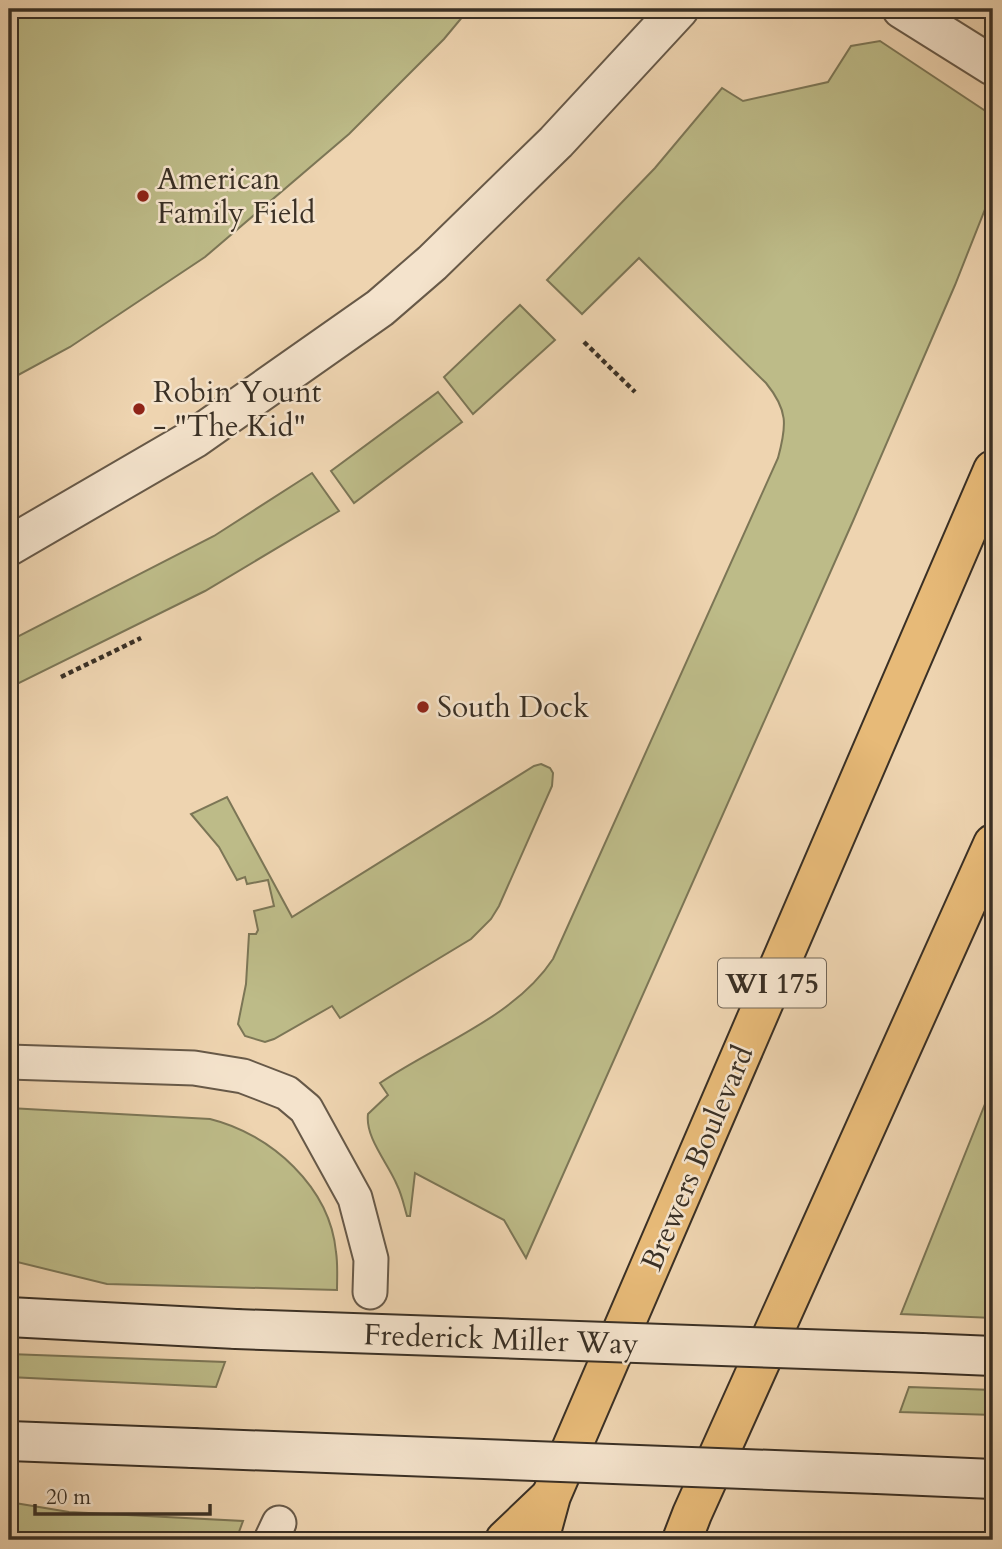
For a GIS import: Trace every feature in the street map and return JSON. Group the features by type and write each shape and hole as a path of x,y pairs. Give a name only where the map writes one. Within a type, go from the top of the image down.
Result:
{"highway":[{"name":"Brewers Boulevard","path":"539,1540 551,1496 993,470"},
{"path":"689,1531 993,844"},
{"path":"505,1540 551,1496"}],"street":[{"path":"9,546 195,438 380,308 432,263 556,142 678,9"},
{"path":"902,9 983,59"},
{"name":"Frederick Miller Way","path":"9,1317 236,1329 993,1356"},
{"path":"9,1441 993,1479"}],"lane":[{"path":"9,1062 194,1068 243,1076 287,1093 306,1109 355,1198 371,1259 370,1292"}],"path":[{"path":"584,342 635,392"},
{"path":"61,677 141,638"}],"shaded area":[{"name":"American Family Field","path":"9,9 469,9 444,39 349,134 205,257 70,347 9,380"},
{"path":"880,41 993,116 993,189 955,285 853,521 526,1258 504,1220 415,1173 410,1216 407,1216 399,1189 370,1132 368,1114 388,1095 380,1083 496,1014 537,980 553,959 778,458 784,427 782,410 766,383 639,258 582,314 547,280 655,168 722,88 743,101 828,82 851,46"},
{"path":"520,305 555,340 473,414 444,377"},
{"path":"438,392 462,422 354,503 331,471"},
{"path":"312,473 339,511 205,591 9,688 9,641 214,536"},
{"path":"541,764 550,768 553,773 552,786 499,906 491,919 471,939 340,1018 332,1006 274,1039 265,1042 245,1036 238,1024 246,984 249,934 256,934 258,930 254,911 274,906 268,880 247,884 245,877 237,880 219,847 191,814 227,797 292,917"},
{"path":"993,1084 993,1318 901,1314"},
{"path":"9,1108 210,1119 255,1137 294,1167 310,1185 322,1206 331,1228 336,1252 337,1290 107,1284 9,1260"},
{"path":"9,1354 225,1362 216,1387 9,1377"},
{"path":"909,1387 993,1390 993,1415 900,1412"},
{"path":"9,1502 69,1512 243,1521 236,1540 9,1540"}],"place":[{"name":"American Family Field","path":"143,196"},
{"name":"Robin Yount - \"The Kid\"","path":"139,409"},
{"name":"South Dock","path":"423,707"}]}
